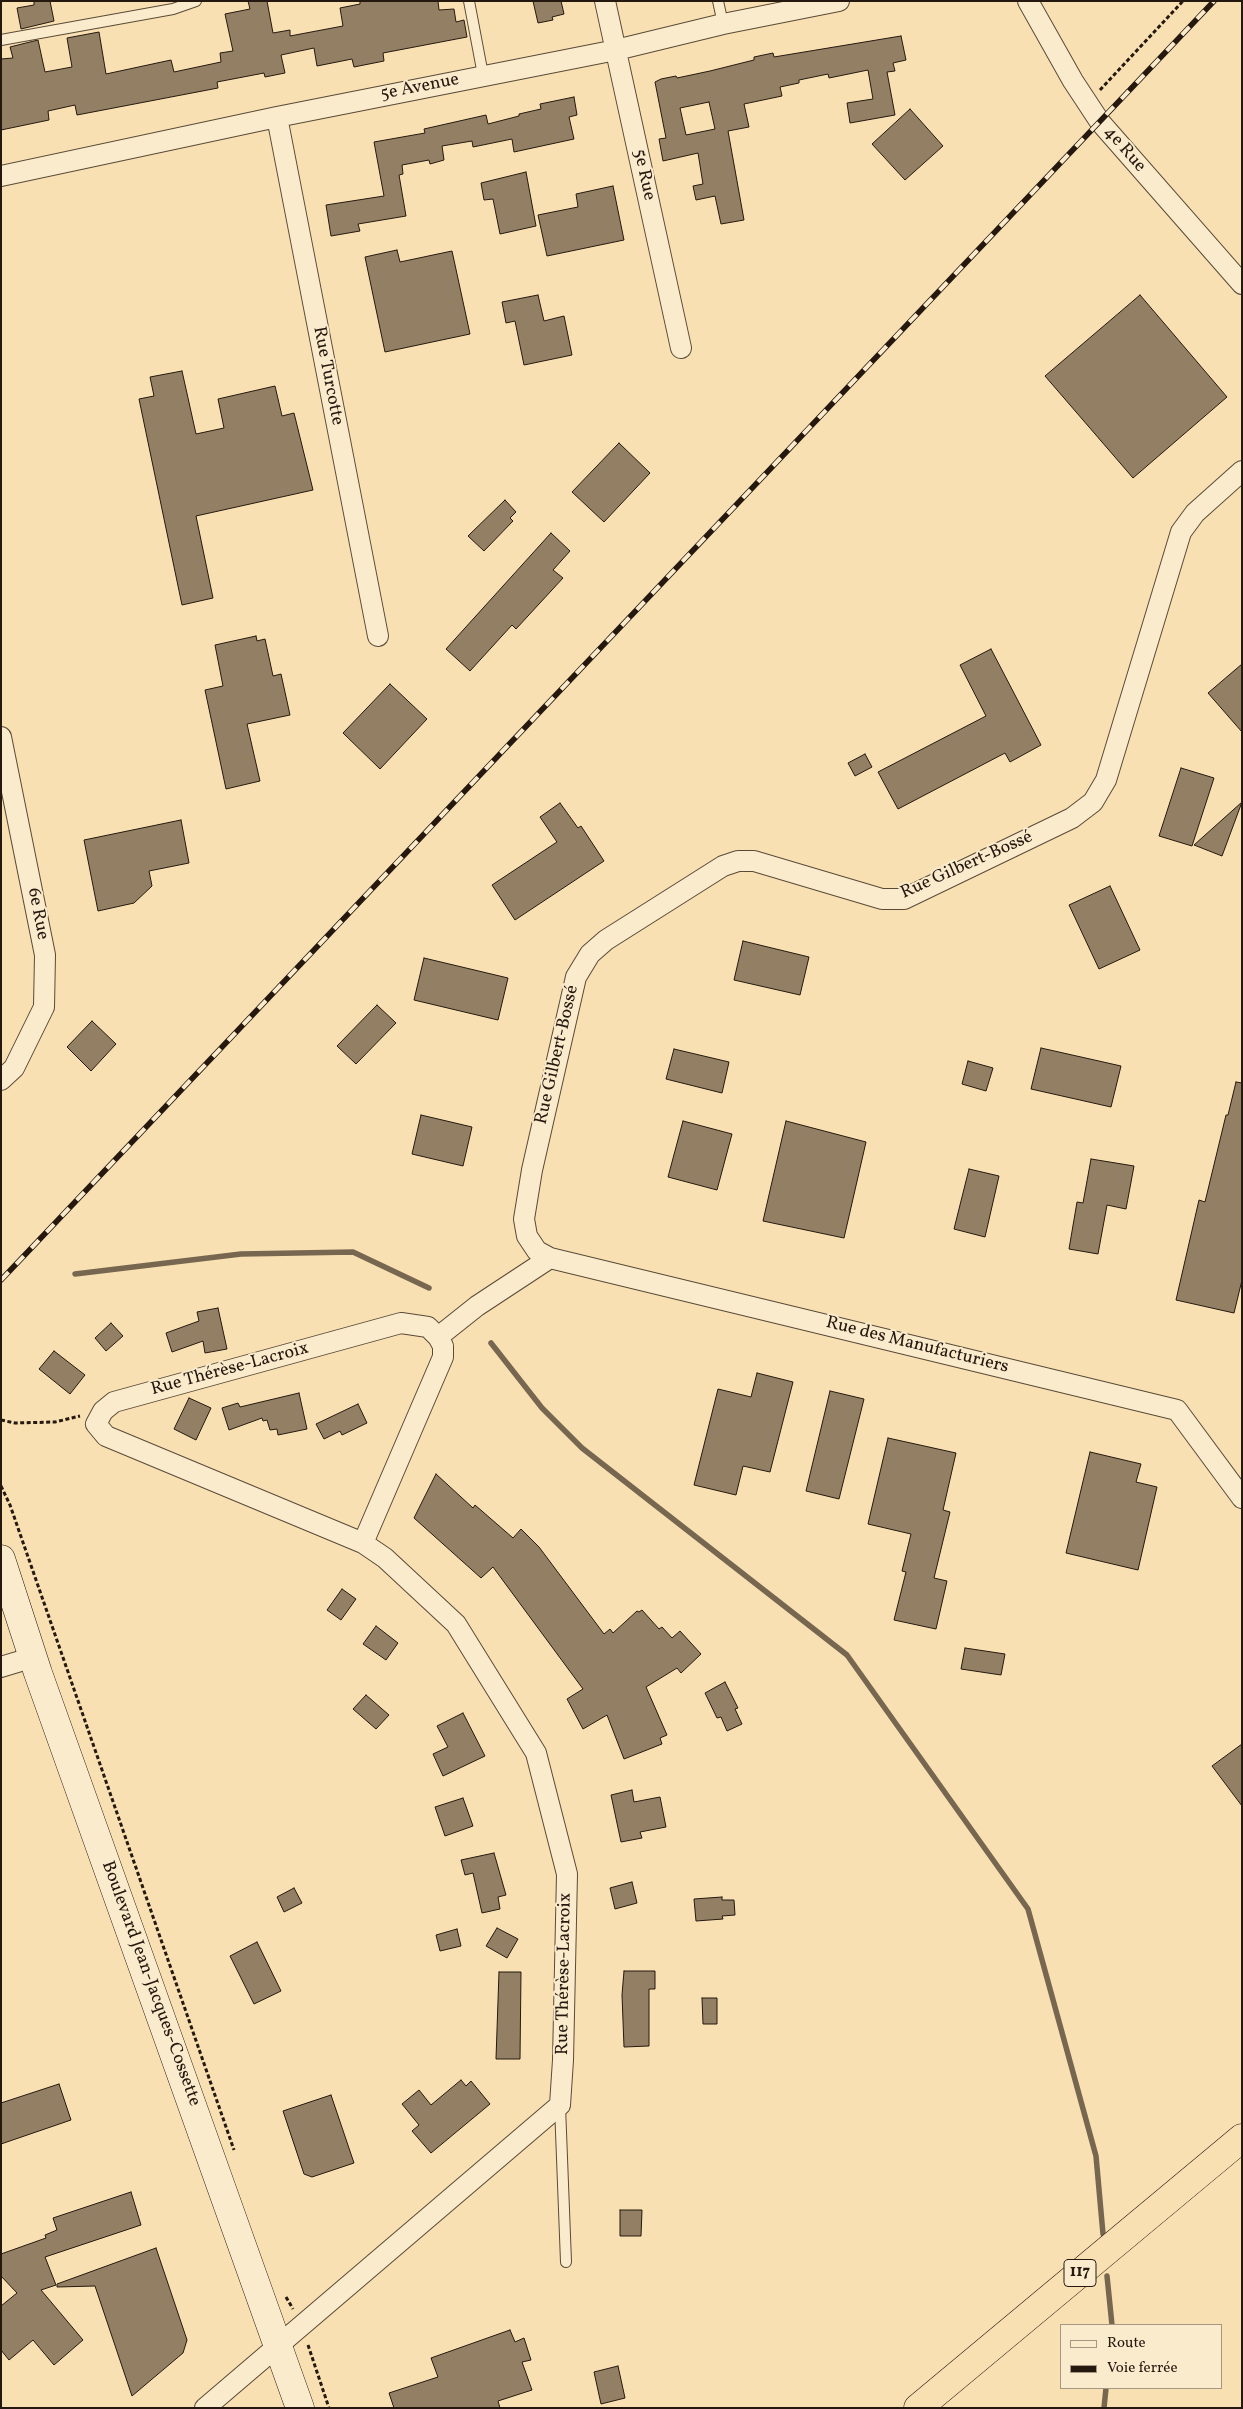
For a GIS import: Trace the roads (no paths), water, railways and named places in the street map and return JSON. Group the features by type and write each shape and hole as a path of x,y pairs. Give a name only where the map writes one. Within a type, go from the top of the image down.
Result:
{"highway":[{"name":"117","path":"918,2408 1242,2138"}],"main road":[{"name":"Boulevard Jean-Jacques-Cossette","path":"1,1559 300,2408"}],"street":[{"name":"5e Rue","path":"605,1 682,348"},
{"name":"5e Avenue","path":"1,176 277,117 616,50 724,24 839,1"},
{"name":"4e Rue","path":"1028,1 1088,104 1112,137 1242,284"},
{"name":"Rue Turcotte","path":"277,117 378,636"},
{"name":"Rue Gilbert-Bossé","path":"524,1219 532,1170 576,977 590,954 606,940 723,866 738,861 754,861 882,898 904,898 1072,818 1093,802 1106,780 1182,532 1195,513 1242,471"},
{"name":"6e Rue","path":"1,737 46,955 44,1007 14,1068 1,1080"},
{"name":"Rue des Manufacturiers","path":"524,1219 527,1236 537,1251 550,1258 1177,1410 1242,1498"},
{"path":"363,1543 443,1357 443,1346 438,1336 477,1306 550,1258"},
{"name":"Rue Thérèse-Lacroix","path":"438,1336 428,1327 401,1323 114,1402 103,1411 96,1424 106,1436 363,1543 385,1558 456,1624 536,1753 567,1874 563,2060 560,2105"},
{"path":"1,1667 34,1657"},
{"path":"205,2408 301,2324 560,2105"}],"lane":[{"path":"1,40 173,9 196,1"},
{"path":"469,1 483,75"},
{"path":"718,1 724,24"},
{"path":"560,2105 566,2262"}],"waterway":[{"path":"75,1274 241,1254 353,1252 429,1288"},
{"path":"491,1343 542,1408 582,1448 847,1655 1028,1909 1096,2156 1103,2234"},
{"path":"1107,2276 1112,2324"},
{"path":"1104,2408 1106,2389"}],"railway":[{"path":"1,1280 1214,1"}]}
